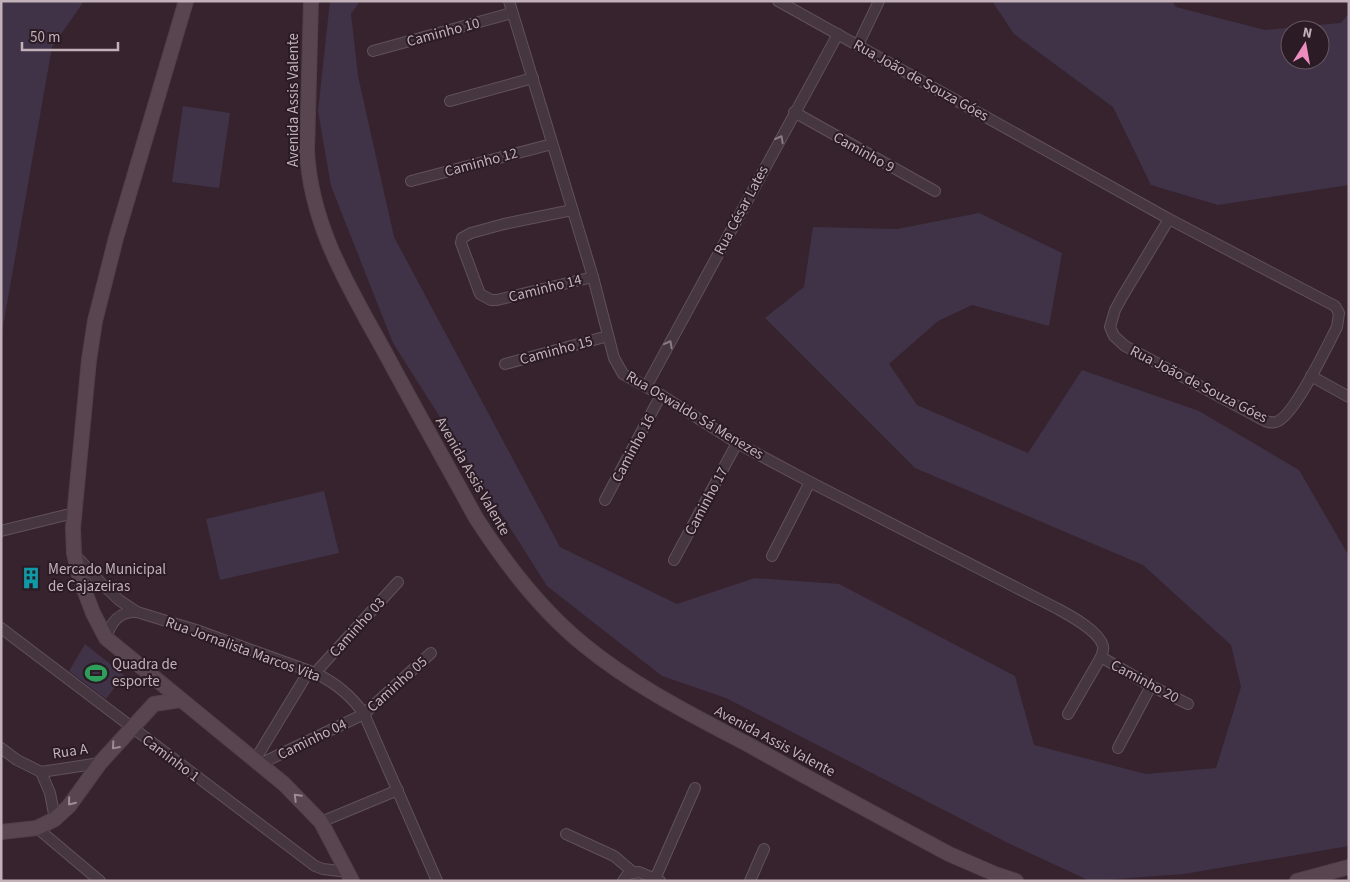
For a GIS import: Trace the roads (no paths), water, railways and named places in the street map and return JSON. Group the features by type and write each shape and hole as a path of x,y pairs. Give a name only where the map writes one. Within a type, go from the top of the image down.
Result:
{"main road":[{"path":"186,1 116,238 96,313 89,360 74,513 72,540 74,553 85,596 106,638 284,784 321,822 350,876"},
{"name":"Avenida Assis Valente","path":"311,1 307,152 308,172 317,214 328,244 351,291 472,510 496,548 555,618 582,644 660,697 949,854 1016,881"},
{"path":"155,680 154,704 180,700"},
{"name":"Rua A","path":"100,763 154,704"},
{"path":"1,832 37,828 55,819 69,806 100,763"},
{"path":"1297,881 1349,868"}],"street":[{"name":"Rua Oswaldo Sá Menezes","path":"509,1 592,277 614,358 623,374 810,482 1058,608 1096,634 1103,644 1104,650 1101,657"},
{"path":"858,45 879,1"},
{"name":"Rua João de Souza Góes","path":"780,2 1169,219 1334,306 1339,312 1338,327 1287,415 1274,423 1268,422 1147,359 1125,346 1114,336 1110,327 1115,310 1169,219"},
{"name":"Caminho 10","path":"373,51 512,13"},
{"name":"Rua César Lates","path":"646,387 838,34"},
{"path":"450,100 533,78"},
{"name":"Caminho 9","path":"794,112 934,191"},
{"name":"Caminho 12","path":"411,181 552,144"},
{"name":"Caminho 14","path":"572,210 504,224 466,236 462,238 461,243 480,294 491,300 592,277"},
{"name":"Caminho 15","path":"505,364 608,336"},
{"path":"1311,376 1349,397"},
{"name":"Caminho 16","path":"605,500 661,395"},
{"name":"Caminho 17","path":"674,560 738,442"},
{"path":"772,556 810,482"},
{"path":"1,532 74,513"},
{"name":"Rua Jornalista Marcos Vita","path":"74,553 100,583 119,600 137,612 196,630 312,672 330,680 354,699 364,714 437,881"},
{"name":"Caminho 03","path":"257,762 312,672 398,582"},
{"path":"106,638 111,624 117,618 126,612 137,612"},
{"name":"Caminho 1","path":"1,628 315,866 350,876"},
{"name":"Caminho 05","path":"364,714 431,654"},
{"path":"1068,714 1101,657"},
{"name":"Caminho 20","path":"1101,657 1151,686 1188,704"},
{"path":"1118,748 1151,686"},
{"name":"Caminho 04","path":"257,762 364,714"},
{"name":"Rua A","path":"1,748 17,760 41,772 100,763"},
{"path":"41,772 50,793 55,819"},
{"path":"623,881 628,874 633,872 639,872 658,880 695,788"},
{"path":"321,822 398,790"},
{"path":"37,828 100,881"},
{"path":"566,834 614,856 633,872"},
{"path":"750,881 764,849"}],"place":[{"name":"Mercado Municipal de Cajazeiras","path":"31,578"},
{"name":"Quadra de esporte","path":"96,673"}]}
